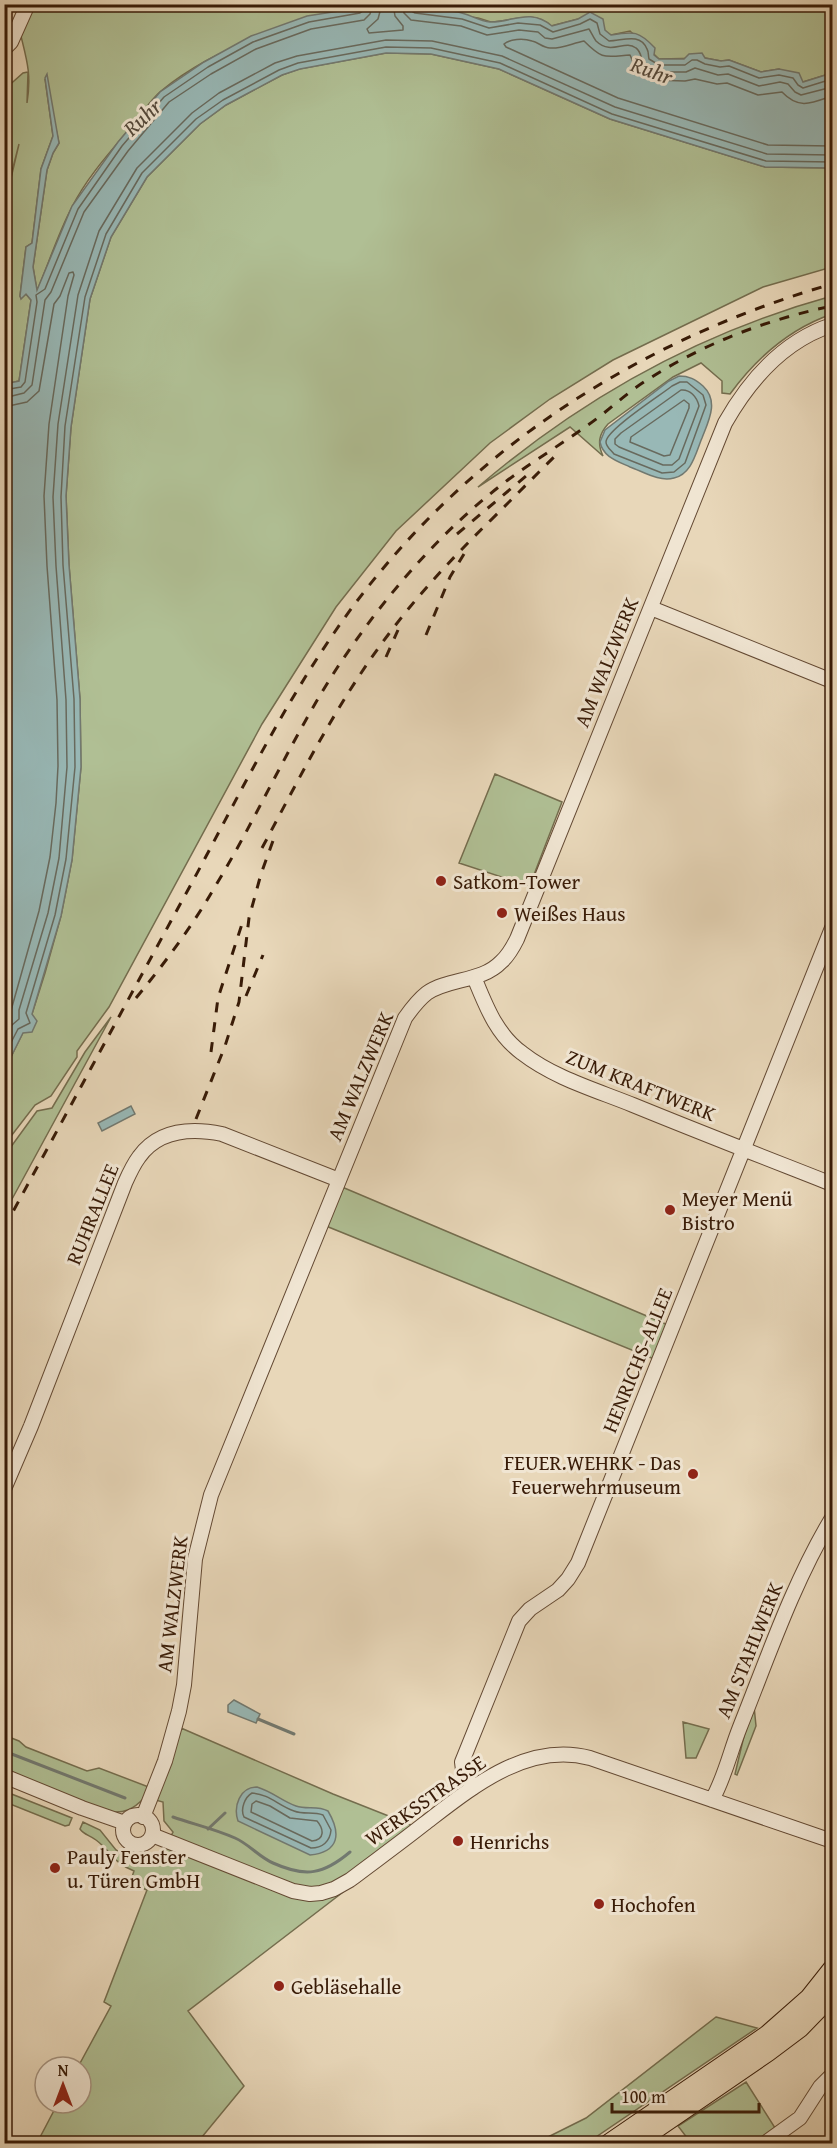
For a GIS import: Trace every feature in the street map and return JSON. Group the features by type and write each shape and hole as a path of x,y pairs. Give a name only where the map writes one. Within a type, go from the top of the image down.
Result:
{"main road":[{"path":"608,2144 767,2035 809,1998 832,1969"},
{"path":"634,2144 800,2028 832,1995"}],"street":[{"path":"4,49 11,42 28,4"},
{"name":"AM WALZWERK","path":"143,1817 165,1761 179,1711 184,1685 195,1559 211,1495 405,1018 415,1003 429,992 492,970 501,962 517,939 717,441 735,405 753,379 774,358 799,341 832,325"},
{"path":"651,608 832,681"},
{"name":"HENRICHS-ALLEE","path":"473,1788 463,1770 465,1750 519,1622 530,1609 558,1590 578,1563 832,928"},
{"name":"ZUM KRAFTWERK","path":"474,977 490,1015 503,1036 521,1053 541,1066 832,1184"},
{"name":"RUHRALLEE","path":"4,1489 31,1426 125,1183 146,1150 164,1137 177,1132 202,1130 222,1134 339,1180"},
{"name":"AM STAHLWERK","path":"712,1800 721,1785 735,1742 797,1586 816,1544 832,1518"},
{"name":"WERKSSTRASSE","path":"152,1835 284,1888 310,1894 321,1893 350,1880 473,1788 496,1774 551,1754 565,1754 590,1758 832,1841"},
{"path":"4,1776 91,1811 126,1822"},
{"path":"133,1816 143,1817 151,1824 152,1835 146,1843 131,1844 124,1837 126,1822 133,1816"},
{"path":"764,2144 800,2118 820,2087 832,2075"}],"green space":[{"path":"29,5 832,5 832,73 803,82 779,69 761,72 729,60 659,59 630,31 611,35 578,19 551,26 537,18 529,17 491,22 438,13 396,12 311,23 270,34 231,49 194,68 153,99 78,196 62,227 37,291 33,267 47,170 59,143 45,79 53,136 41,169 32,243 26,247 20,296 21,298 26,294 31,300 19,381 4,384 4,208 19,144 5,199 5,89 23,73 28,72 27,103 29,74 19,28"},
{"path":"386,53 431,54 499,69 610,119 765,167 832,168 832,267 763,287 613,360 550,399 490,443 396,531 336,607 262,724 109,1007 77,1051 77,1057 51,1096 35,1105 5,1144 5,1069 32,1014 61,916 72,860 81,767 80,699 66,496 71,427 90,299 111,237 147,177 200,124 226,105 282,75 299,69"},
{"path":"832,296 832,314 816,320 775,346 751,368 730,394 722,393 722,381 701,363 673,377 608,424 600,439 603,456 570,427 478,487 559,424 644,372 735,329"},
{"path":"495,774 562,802 530,885 459,863"},
{"path":"111,1017 5,1212 5,1155 37,1111 52,1108 85,1052"},
{"path":"342,1187 668,1325 654,1359 326,1226"},
{"path":"754,1706 756,1726 737,1775 735,1774 744,1736"},
{"path":"683,1722 709,1729 696,1758 686,1758"},
{"path":"181,1728 333,1794 424,1830 188,2011 244,2086 197,2143 37,2143 52,2115 93,2115 93,2055 84,2055 111,2006 104,2002 147,1890 130,1883 134,1871 121,1864 94,1838 85,1834 80,1829 83,1822 100,1830 116,1850 127,1857 140,1859 155,1854 161,1855 173,1832 164,1821 163,1802 145,1797 128,1810 106,1811 5,1771 4,1735 19,1741 26,1747 87,1771 99,1768 159,1791"},
{"path":"4,1791 72,1818 69,1825 65,1826 5,1802"},
{"path":"716,2017 757,2028 587,2143 536,2143 586,2118"},
{"path":"746,2082 777,2131 757,2143 691,2143 678,2126"}],"water":[{"name":"Ruhr","path":"371,6 458,12 490,22 528,17 544,20 552,26 578,19 590,12 603,19 605,30 611,35 631,33 645,38 655,48 654,55 659,59 684,59 689,54 702,53 705,58 729,60 761,72 779,69 799,73 803,82 832,73 832,168 765,167 610,119 499,69 431,54 386,53 300,69 282,75 226,105 200,124 147,177 111,237 90,299 71,427 66,496 80,699 81,767 72,860 61,916 32,1014 37,1021 32,1032 23,1033 5,1069 4,384 19,381 31,300 26,294 21,299 20,296 26,247 32,243 41,169 53,136 45,78 47,74 59,143 47,170 33,267 37,290 72,206 118,142 160,92 204,62 251,36 307,16"},
{"path":"679,376 692,378 703,386 712,404 710,418 695,456 685,472 674,478 657,478 620,463 607,455 600,442 605,430 669,381"},
{"path":"131,1106 135,1114 102,1131 98,1123"},
{"path":"234,1700 260,1714 256,1723 228,1712 228,1705"},
{"path":"257,1787 296,1806 328,1811 336,1834 332,1846 320,1853 310,1855 238,1821 236,1809 239,1798 246,1790"}],"waterway":[{"path":"258,1719 294,1734"},
{"path":"4,1751 125,1798"},
{"path":"208,1829 225,1813"},
{"path":"173,1817 235,1838 268,1860 295,1871 323,1869 350,1852"}],"railway":[{"path":"4,1228 278,722 334,633 381,570 434,513 491,461 552,415 617,374 686,339 758,309 832,284"},
{"path":"136,998 177,946 205,904 304,723 337,668 391,594 454,526 476,505 511,478 666,368 711,345 758,326 832,306"},
{"path":"490,521 558,453"},
{"path":"457,534 526,476"},
{"path":"262,848 321,739 370,660 426,588 495,516"},
{"path":"426,635 450,577 464,554"},
{"path":"386,657 398,630"},
{"path":"196,1119 225,1046 239,1002 249,918 274,838"},
{"path":"211,1052 218,998 242,924"},
{"path":"246,996 263,955"}],"place":[{"name":"Satkom-Tower","path":"441,881"},
{"name":"Weißes Haus","path":"502,913"},
{"name":"Meyer Menü Bistro","path":"670,1210"},
{"name":"FEUER.WEHRK - Das Feuerwehrmuseum","path":"693,1474"},
{"name":"Henrichs","path":"458,1841"},
{"name":"Pauly Fenster u. Türen GmbH","path":"55,1868"},
{"name":"Hochofen","path":"599,1904"},
{"name":"Gebläsehalle","path":"279,1986"}]}
